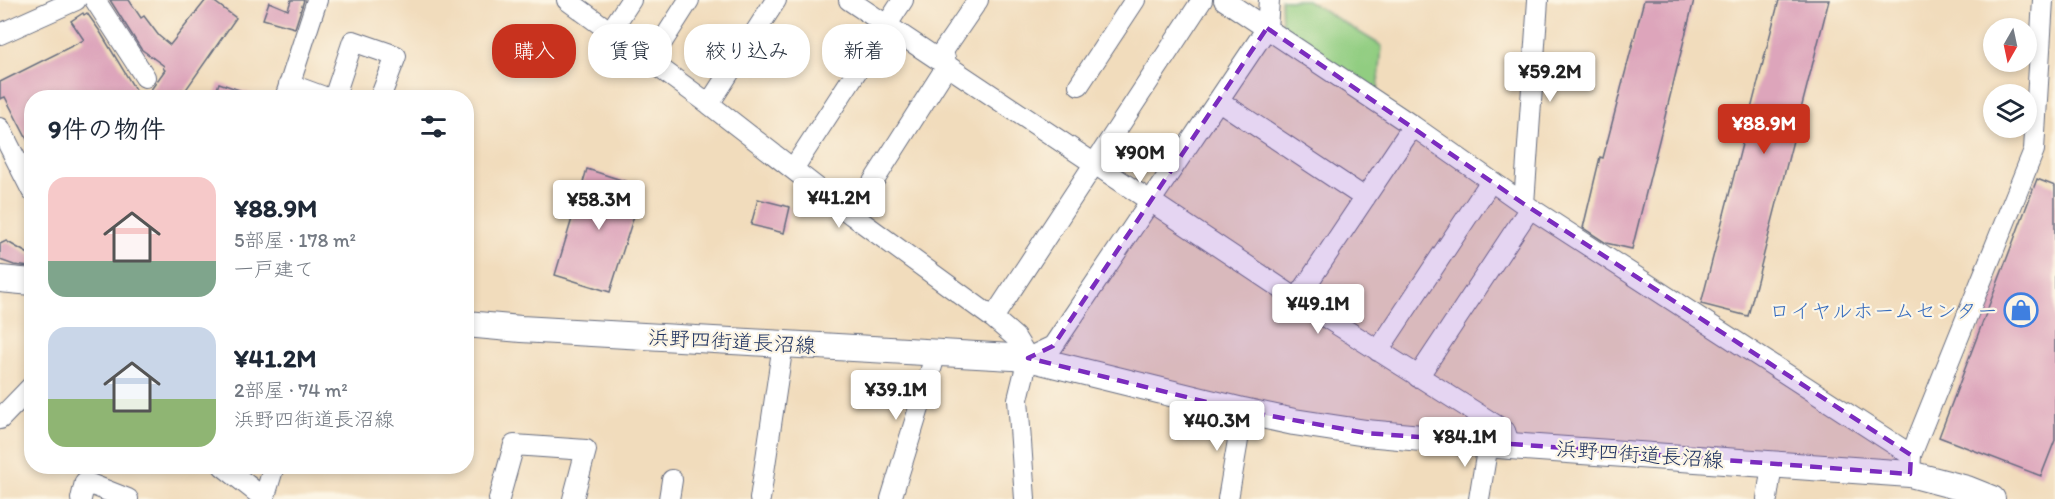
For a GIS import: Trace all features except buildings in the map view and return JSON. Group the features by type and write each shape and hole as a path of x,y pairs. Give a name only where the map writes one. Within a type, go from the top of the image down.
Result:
{"main road":[{"path":"0,279 24,281"},
{"name":"浜野四街道長沼線","path":"474,325 1028,358 1243,411 1365,433 1772,464 1911,465 1992,499"}],"street":[{"path":"0,34 76,0"},
{"path":"95,0 148,74"},
{"path":"287,90 317,0"},
{"path":"567,0 599,24"},
{"path":"615,24 631,0"},
{"path":"672,26 688,0"},
{"path":"709,104 776,0"},
{"path":"849,0 885,24"},
{"path":"887,24 903,0"},
{"path":"852,215 947,66 943,51 978,0"},
{"path":"1079,85 1135,0"},
{"path":"993,318 1202,0"},
{"path":"1224,0 1911,465 2034,150 2043,0"},
{"path":"1028,358 1053,346 1219,101 1267,28 1269,0"},
{"path":"1418,377 1527,206 1538,0"},
{"path":"906,38 1298,299 1504,431 1479,499"},
{"path":"337,90 353,41 396,56 383,90"},
{"path":"672,77 852,215 993,318 1015,337 1028,358 1018,399 1025,499"},
{"path":"793,170 852,78"},
{"path":"1219,101 1365,198"},
{"path":"1298,299 1413,126"},
{"path":"0,128 24,175"},
{"path":"1378,351 1491,181"},
{"path":"760,499 783,344"},
{"path":"891,499 936,354"},
{"path":"0,419 24,394"},
{"path":"1228,499 1243,411"},
{"path":"499,499 514,445 586,450 573,499"},
{"path":"1767,499 1772,464"},
{"path":"233,474 264,499 272,474"},
{"path":"81,499 85,482 128,499"}],"highlighted area":[{"path":"1267,28 1524,204 1911,455 1910,474 1366,433 1243,411 1028,358 1053,346"}],"green space":[{"path":"1281,0 1307,0 1382,46 1378,92 1286,34 1282,24"}],"place":[{"name":"ロイヤルホームセンター","path":"2021,310"}]}
